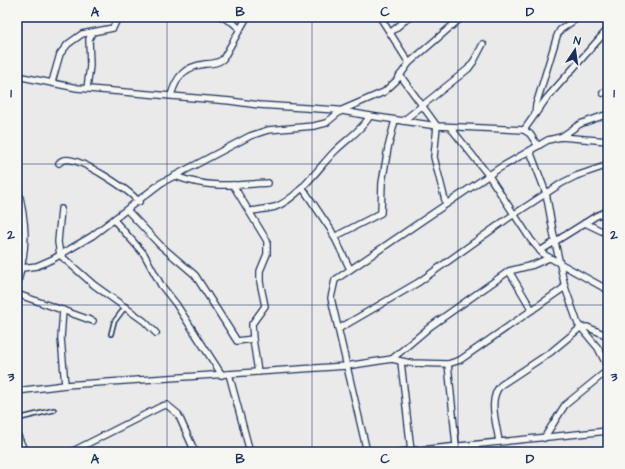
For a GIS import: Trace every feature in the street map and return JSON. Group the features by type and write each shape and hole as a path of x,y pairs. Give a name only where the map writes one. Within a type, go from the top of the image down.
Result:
{"street":[{"path":"52,82 63,49 82,34 113,28 118,17"},
{"path":"222,17 232,22 240,29"},
{"path":"171,95 176,80 183,72 198,66 218,62 223,59 247,17"},
{"path":"380,17 409,63"},
{"path":"390,33 409,17"},
{"path":"22,268 37,266 60,255 114,220 161,183 250,136 268,130 314,126 326,123 342,110 384,92 409,63 462,17"},
{"path":"535,114 536,105 557,36 560,30 579,17"},
{"path":"524,130 546,99 608,29"},
{"path":"87,88 90,66 89,40 92,33"},
{"path":"403,121 468,69 474,62 483,44"},
{"path":"400,75 438,126 434,157 446,204"},
{"path":"17,76 87,88 171,95 259,105 342,110 370,116 438,126 524,130 530,134 538,146"},
{"path":"603,93 608,89"},
{"path":"561,137 580,124 608,114"},
{"path":"250,212 274,207 285,202 321,170 335,151 357,133 370,116"},
{"path":"334,236 381,213 382,184 388,148 395,120"},
{"path":"450,127 489,176 531,240 540,251 548,258 608,290"},
{"path":"368,452 346,366 340,328 331,298 332,289 337,277 489,176 553,138 561,137 608,141"},
{"path":"530,151 546,193 565,287 575,319 580,328 598,348 608,369 565,405 544,438"},
{"path":"59,163 64,160 71,160 88,167 120,185 138,202"},
{"path":"340,328 419,282 546,193 576,176 608,165"},
{"path":"175,176 190,182 218,186 268,183"},
{"path":"17,185 26,237 22,268 17,283"},
{"path":"233,185 267,240 268,248 260,272 260,282 265,306 252,324 258,372"},
{"path":"302,187 334,236 350,269"},
{"path":"61,209 58,242 60,255 94,285 126,306 144,321 156,334"},
{"path":"127,210 160,245 195,275 238,341 253,339"},
{"path":"540,251 585,223 608,211"},
{"path":"114,220 144,254 161,285 176,304 222,375"},
{"path":"585,223 608,234"},
{"path":"392,359 414,339 509,272 533,265 548,258"},
{"path":"509,272 532,310"},
{"path":"17,391 64,385 346,366 392,359 401,362 448,364 460,360 565,287"},
{"path":"17,294 93,321"},
{"path":"63,310 61,338 64,385"},
{"path":"499,442 494,398 496,391 511,377 551,352 580,328 587,327 608,336"},
{"path":"401,362 412,451"},
{"path":"448,364 456,445"},
{"path":"229,374 250,452"},
{"path":"72,452 162,406 167,405 178,414 195,452"},
{"path":"400,452 456,445 608,431"},
{"path":"17,434 25,452"}],"lane":[{"path":"111,334 114,322 126,306"},
{"path":"17,419 54,410"}]}
